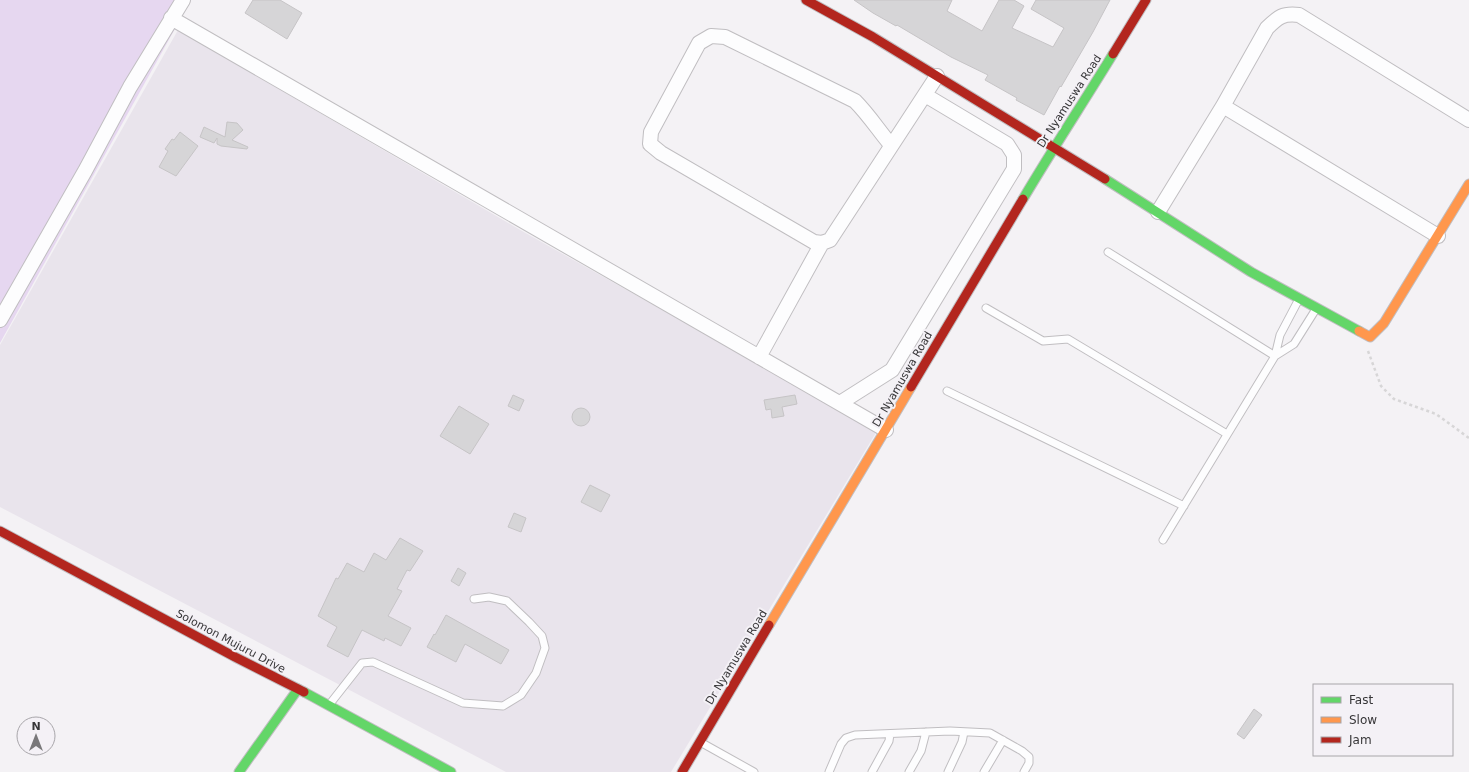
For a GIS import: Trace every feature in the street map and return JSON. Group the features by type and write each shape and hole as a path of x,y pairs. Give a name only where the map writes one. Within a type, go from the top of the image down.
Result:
{"street":[{"path":"0,320 85,171 130,87 183,0"},
{"path":"806,0 873,37 937,76 1158,212 1251,272 1370,337 1384,323 1469,184"},
{"name":"Dr Nyamuswa Road","path":"682,772 1052,148 1075,116 1146,0"},
{"path":"1158,212 1267,28 1276,18 1288,13 1299,15 1469,120"},
{"path":"171,18 886,430"},
{"path":"891,145 878,130 867,113 855,101 725,37 711,36 700,42 651,132 650,144 661,154 814,242 822,243 830,240 937,76"},
{"path":"840,403 892,370 1014,169 1014,154 1007,144 925,94"},
{"path":"1222,106 1438,236"},
{"path":"759,357 822,243"},
{"name":"Solomon Mujuru Drive","path":"0,531 451,772"},
{"path":"239,772 298,689"}],"lane":[{"path":"1108,252 1275,356"},
{"path":"1163,540 1275,356 1280,335 1299,298"},
{"path":"986,308 1043,341 1068,339 1227,434"},
{"path":"1275,356 1294,344 1317,308"},
{"path":"947,391 1184,506"},
{"path":"328,706 362,663 373,662 463,703 503,706 521,695 536,674 545,648 542,636 507,601 489,597 474,599"},
{"path":"909,772 921,752 926,732"},
{"path":"948,772 962,742 964,732"},
{"path":"829,772 841,744 846,738 855,735 964,732 990,733 1022,751 1029,757 1029,763 1024,772"},
{"path":"872,772 889,741 890,734"},
{"path":"984,772 1002,740"},
{"path":"700,742 754,772"}],"path":[{"path":"1370,337 1368,354 1381,386 1394,399 1436,414 1469,438"}],"shaded area":[{"path":"0,0 191,0 0,343"},
{"path":"178,30 522,231 877,431 671,772 506,772 0,507 0,345"}],"building":[{"path":"253,0 280,0 302,13 287,39 245,13"},
{"path":"854,0 952,0 947,11 982,31 999,0 1014,0 1024,6 1012,28 1053,47 1064,28 1031,9 1036,0 1110,0 1044,115 1016,100 1017,98 985,80 988,75 951,57 897,25 896,26 873,13"},
{"path":"227,122 237,123 243,130 232,140 248,147 247,149 221,146 217,144 217,138 214,143 200,137 204,127 225,137"},
{"path":"180,132 198,146 176,176 159,167 168,151 165,149 172,139 174,140"},
{"path":"513,395 524,400 519,411 508,406"},
{"path":"795,395 797,404 782,407 784,416 772,418 771,409 766,410 764,400"},
{"path":"459,406 489,424 470,454 440,436"},
{"path":"577,408 585,408 590,413 588,424 585,426 577,426 572,421 572,413"},
{"path":"590,485 610,495 601,512 581,502"},
{"path":"514,513 526,518 521,532 508,527"},
{"path":"400,538 423,551 410,571 407,570 397,589 402,591 388,616 411,628 401,646 385,638 384,641 362,630 348,657 327,646 337,627 318,616 336,578 338,579 347,563 364,572 374,553 386,560"},
{"path":"458,568 466,573 459,586 451,581"},
{"path":"446,615 509,650 501,664 465,644 456,662 427,647"},
{"path":"1254,709 1262,715 1244,739 1237,734"}],"traffic: fast":[{"path":"1023,199 1113,54"},
{"path":"1105,179 1251,272 1359,331"},
{"path":"239,772 298,689"},
{"path":"304,692 451,772"}],"traffic: slow":[{"path":"1359,331 1370,337 1384,323 1469,184"},
{"path":"769,625 911,387"}],"traffic: jam":[{"path":"806,0 873,37 1105,179"},
{"path":"1113,54 1146,0"},
{"path":"911,387 1023,199"},
{"path":"0,531 235,657 304,692"},
{"path":"682,772 769,625"}]}
